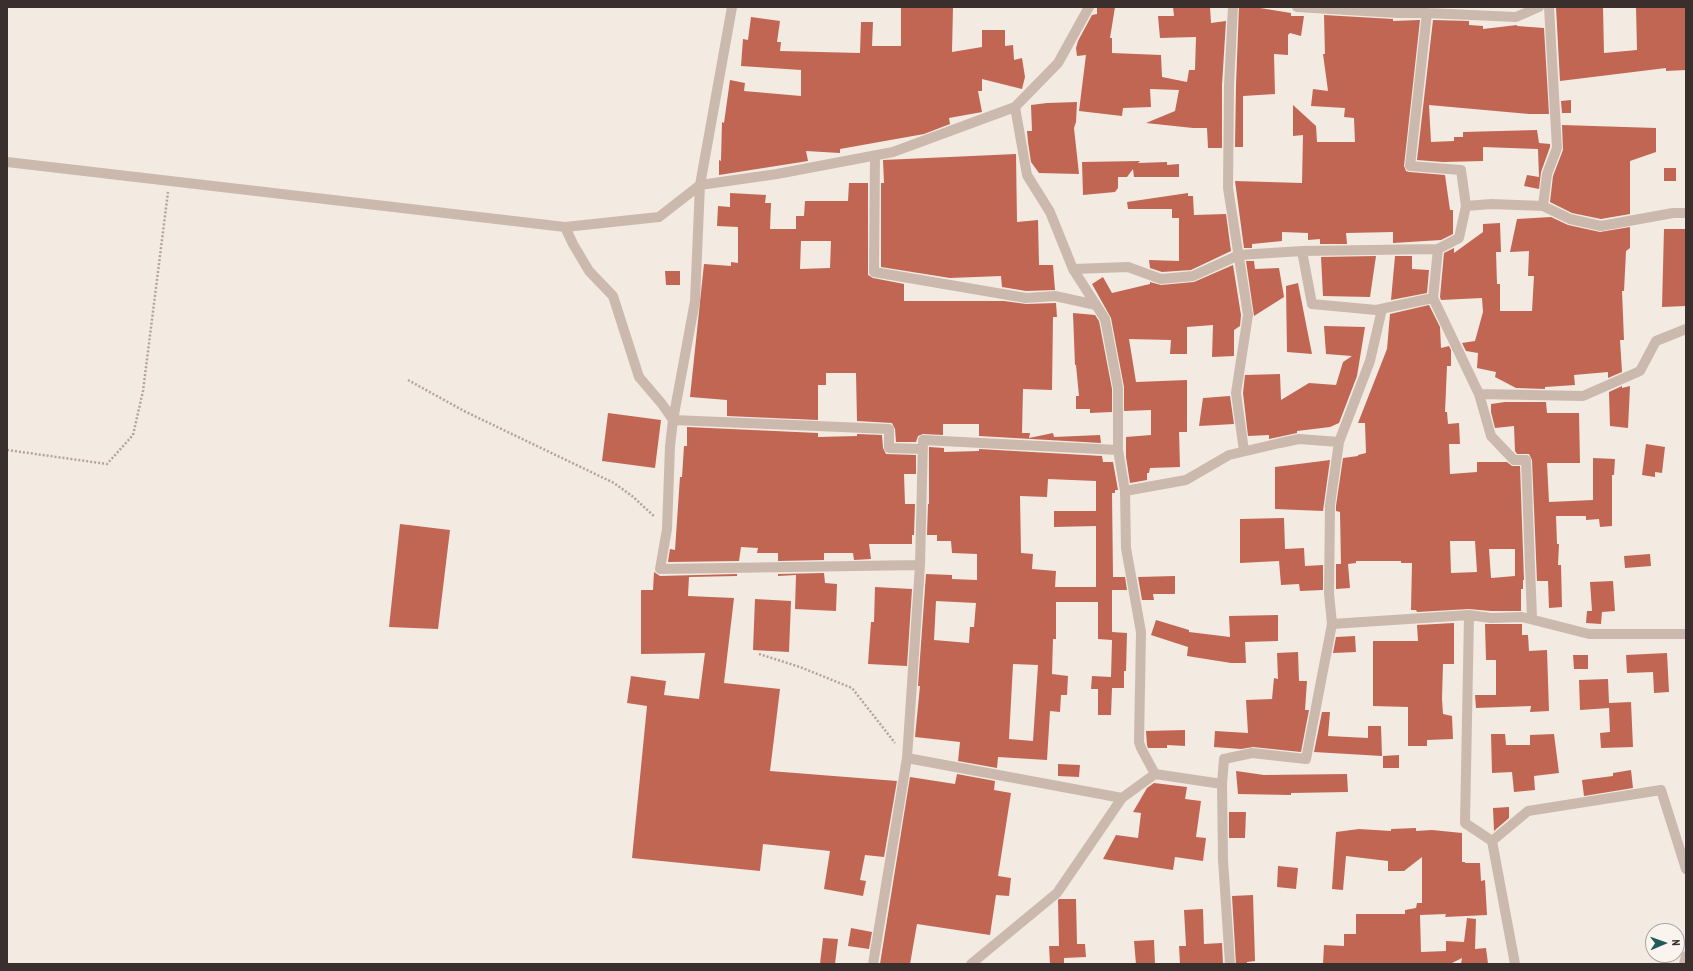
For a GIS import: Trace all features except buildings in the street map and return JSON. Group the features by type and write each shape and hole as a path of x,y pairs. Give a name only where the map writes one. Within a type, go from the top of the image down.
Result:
{"street":[{"path":"732,7 700,185 696,301 673,420 670,446 667,529 660,569 920,564"},
{"path":"7,162 565,227 659,217 700,185 777,174 875,157 893,152 1015,107 1058,62 1089,7"},
{"path":"1233,7 1229,85 1228,188 1248,315 1236,393 1244,451"},
{"path":"1297,7 1397,10 1427,13 1516,17 1539,7"},
{"path":"1543,206 1547,174 1557,148 1549,7"},
{"path":"1072,269 1128,267 1161,279 1192,276 1239,255 1302,251 1438,249 1459,238 1466,206 1461,170 1410,166 1427,13"},
{"path":"1015,107 1027,175 1050,212 1072,269 1105,319 1118,388 1118,450 1125,491 1126,548 1141,632 1139,742 1140,748 1156,774"},
{"path":"875,157 874,272 1026,298 1055,296 1096,305"},
{"path":"1466,206 1491,204 1543,206 1570,219 1601,226 1673,213 1686,213"},
{"path":"565,227 589,271 613,296 639,377 662,404 673,420"},
{"path":"1438,249 1433,298 1479,394 1490,436 1514,460 1526,460 1532,619"},
{"path":"1302,251 1312,304 1376,310 1433,298"},
{"path":"1230,964 1223,860 1222,784 1224,759 1252,753 1306,759 1332,624 1330,593 1330,505 1339,442 1370,361 1382,309"},
{"path":"1479,394 1583,396 1640,371 1656,341 1686,329"},
{"path":"673,420 889,429 889,448 923,449"},
{"path":"1125,491 1186,480 1229,455 1244,451 1299,439 1339,442"},
{"path":"873,964 907,758 920,564 923,440 1118,450"},
{"path":"1332,624 1469,615 1491,618 1522,617 1589,634 1686,634"},
{"path":"1469,615 1465,823 1492,841 1515,964"},
{"path":"907,758 1122,798"},
{"path":"971,964 1057,894 1122,798 1156,774 1222,784"},
{"path":"1492,841 1528,811 1661,790 1686,869"},
{"path":"1684,964 1686,956"}],"path":[{"path":"7,450 107,464 133,435 143,391 170,180"},
{"path":"408,380 464,411 614,484 632,496 667,529"},
{"path":"759,654 800,667 852,688 907,758"}]}
